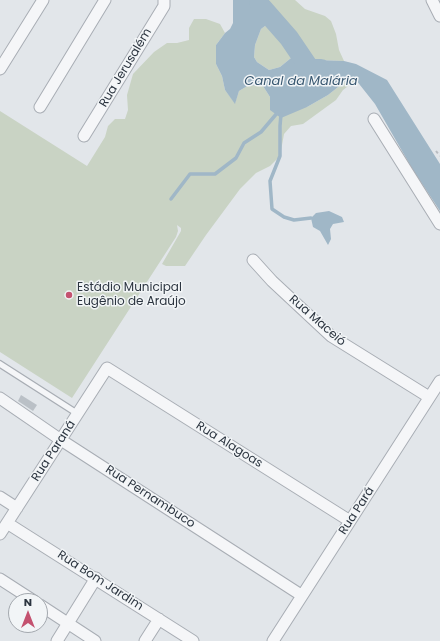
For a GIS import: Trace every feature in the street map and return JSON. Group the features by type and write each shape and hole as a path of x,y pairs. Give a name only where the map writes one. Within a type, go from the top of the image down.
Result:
{"street":[{"path":"0,69 43,0"},
{"path":"40,107 105,0"},
{"name":"Rua Jerusalém","path":"84,136 164,6 164,0"},
{"path":"432,0 440,16"},
{"path":"374,118 440,224"},
{"name":"Rua Maceió","path":"253,260 272,281 331,336 429,397"},
{"name":"Rua Paraná","path":"0,534 108,368"},
{"name":"Rua Alagoas","path":"108,368 350,522"},
{"name":"Rua Pará","path":"272,641 440,381"},
{"name":"Rua Pernambuco","path":"0,398 61,440 301,595"},
{"path":"0,497 17,508"},
{"name":"Rua Bom Jardim","path":"7,523 96,578 193,641"},
{"path":"57,641 96,578"},
{"path":"0,579 22,593"},
{"path":"48,610 95,641"},
{"path":"145,641 159,619"}],"lane":[{"path":"0,364 78,414"}],"path":[{"path":"436,151 440,156"}],"green space":[{"path":"267,0 295,0 305,9 325,16 331,21 336,34 339,50 344,61 314,60 308,56 291,58 280,67 269,70 257,62 254,57 255,45 261,29 269,23 281,23 278,12 267,2"},
{"path":"194,19 206,19 220,24 225,33 216,45 216,64 222,76 225,90 235,103 239,91 249,85 263,86 270,97 307,107 328,95 347,80 356,80 343,90 336,100 303,124 291,126 284,134 280,156 270,166 256,173 240,189 185,266 166,266 162,264 181,231 181,228 177,225 178,231 176,237 72,398 0,352 0,111 87,166 105,137 108,126 115,119 125,119 128,110 127,95 133,74 154,52 167,43 177,43 189,40 189,28"}],"water":[{"name":"Canal da Malária","path":"233,0 267,0 267,2 278,12 282,23 269,23 261,29 255,45 254,57 257,62 269,70 280,67 291,58 308,56 315,60 344,61 356,64 387,80 440,164 440,211 413,170 375,104 356,80 347,80 328,95 307,107 281,118 270,110 270,97 263,86 249,85 239,91 235,104 225,90 222,76 216,64 216,45 230,29 233,23"},
{"path":"329,211 342,217 344,222 333,224 330,229 331,239 328,245 320,231 313,227 311,218 316,213"}],"building":[{"path":"21,395 37,405 33,411 18,401"}],"waterway":[{"name":"Canal da Malária","path":"259,0 260,5 289,38 310,69 321,69"},
{"path":"171,199 190,174 215,174 236,158 244,143 261,132 278,112"},
{"path":"281,114 280,156 270,181 272,209 284,217 294,220 311,218"}],"place":[{"name":"Estádio Municipal Eugênio de Araújo","path":"69,295"}]}
